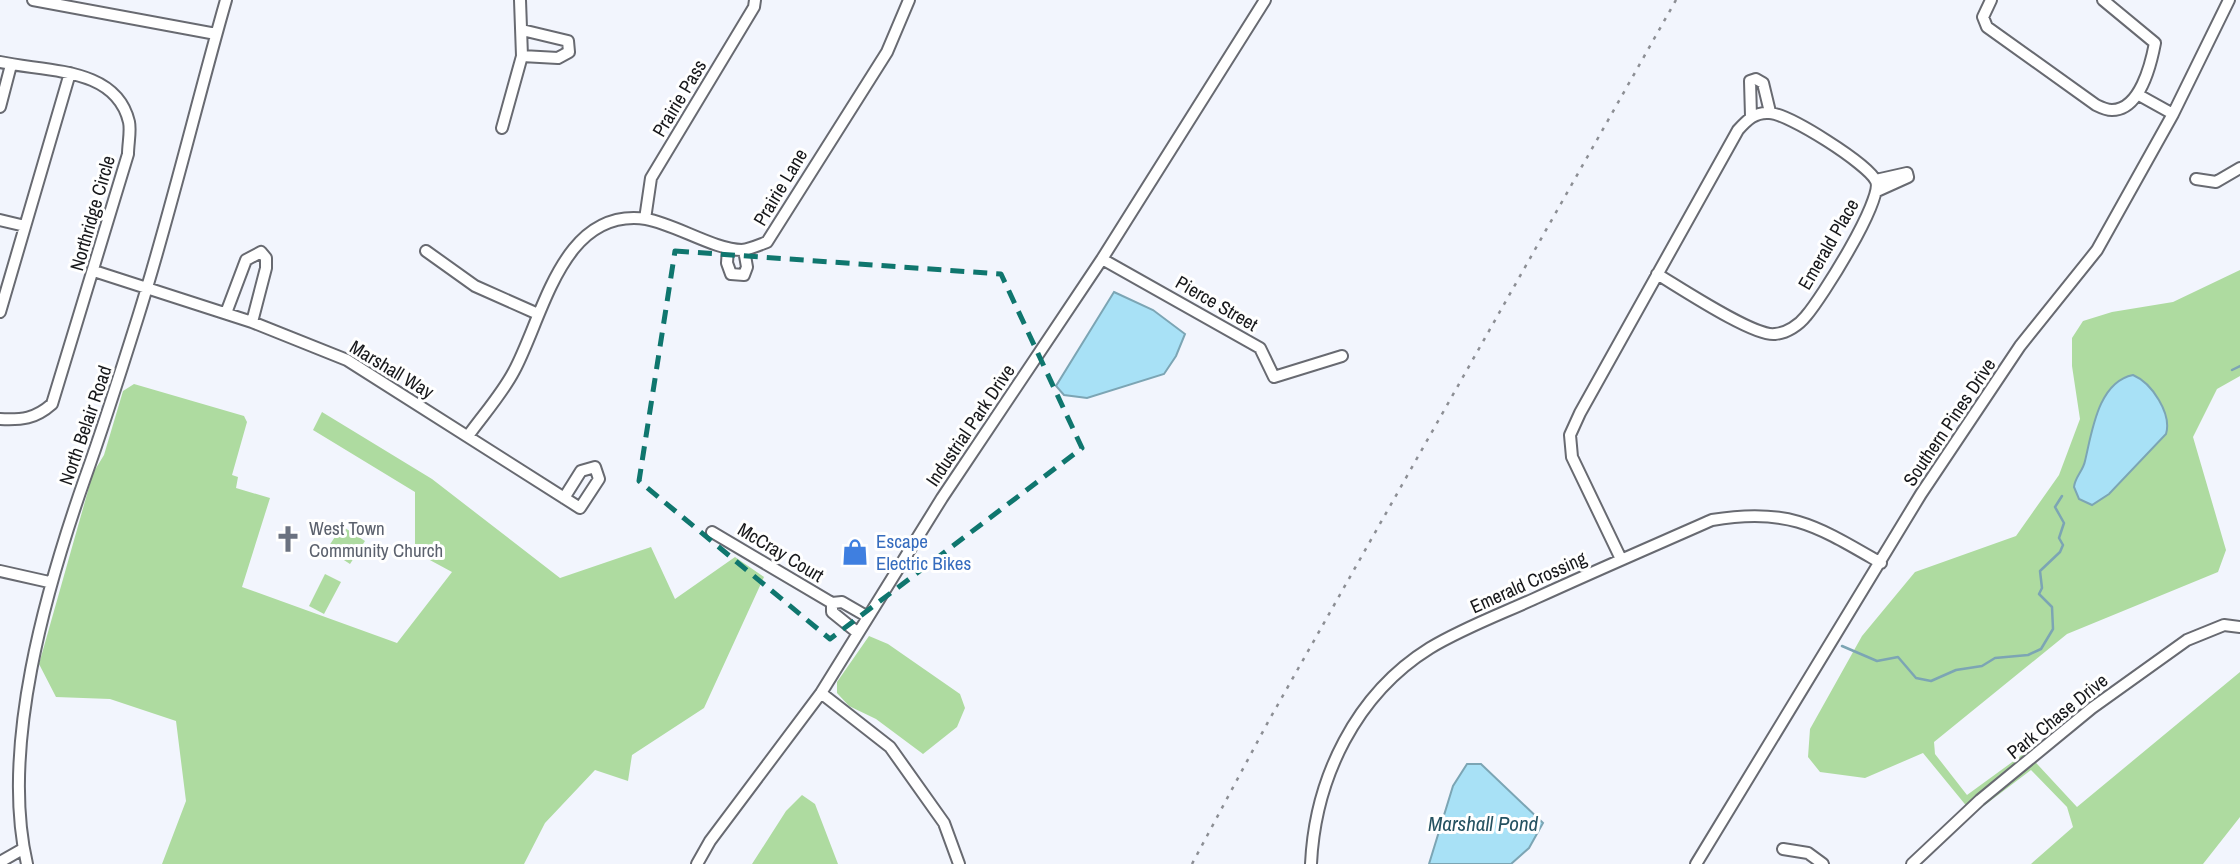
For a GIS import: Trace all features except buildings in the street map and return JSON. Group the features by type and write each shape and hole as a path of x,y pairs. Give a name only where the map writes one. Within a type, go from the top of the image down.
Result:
{"street":[{"path":"33,0 216,34"},
{"name":"North Belair Road","path":"27,864 21,850 12,785 13,728 28,657 49,582 146,290 226,0"},
{"path":"502,128 522,56 520,0"},
{"name":"Prairie Pass","path":"645,219 651,178 754,7 755,0"},
{"name":"Prairie Lane","path":"744,250 767,242 887,52 909,0"},
{"name":"Industrial Park Drive","path":"698,864 710,841 821,693 942,498 1102,259 1265,0"},
{"path":"1992,0 1983,17 1987,27 2095,105 2113,110 2127,106 2137,94 2155,43 2103,0"},
{"name":"Southern Pines Drive","path":"1696,864 1786,712 1922,494 2021,346 2096,250 2173,114 2229,0"},
{"path":"522,30 568,41 569,52 558,58 522,56"},
{"path":"0,107 6,64"},
{"name":"Northridge Circle","path":"0,419 39,416 52,404 128,154 130,124 122,103 103,85 70,74 6,64"},
{"path":"0,312 5,275 25,226 70,74"},
{"path":"1621,559 1572,457 1570,435 1738,130 1751,117 1770,112 1763,83 1756,79 1750,81 1751,117"},
{"path":"2137,94 2173,114"},
{"name":"Emerald Place","path":"1657,274 1753,329 1773,335 1792,329 1806,316 1864,223 1876,185 1819,137 1789,118 1770,112"},
{"path":"2196,179 2216,181 2240,168"},
{"path":"468,436 514,372 565,258 604,222 645,219 728,248 744,250 747,267 744,275 731,274 727,263 728,248"},
{"path":"0,220 25,226"},
{"path":"426,251 475,286 538,314"},
{"path":"226,313 246,260 261,252 266,258 266,268 252,322"},
{"name":"Pierce Street","path":"1102,259 1260,348 1275,377 1342,356"},
{"name":"Marshall Way","path":"94,271 146,290 252,322 347,360 564,498"},
{"name":"Emerald Crossing","path":"1311,864 1322,794 1341,746 1369,701 1397,672 1461,632 1712,520 1749,514 1782,517 1821,528 1881,563"},
{"name":"McCray Court","path":"712,532 832,603 842,602 868,617"},
{"path":"0,571 49,582"},
{"name":"McCray Court","path":"832,603 832,612 858,633"},
{"name":"Park Chase Drive","path":"1912,864 1980,800 2092,708 2187,640 2224,625 2240,627"},
{"path":"821,693 890,747 944,823 959,864"},
{"path":"1783,849 1808,853 1823,864"},
{"path":"0,862 21,850"}],"highlighted area":[{"path":"675,251 1001,274 1082,448 830,639 639,481"}],"green space":[{"path":"2240,270 2240,376 2217,389 2193,437 2226,550 2218,572 2067,634 1934,742 1935,754 1967,795 2026,752 2077,807 2240,672 2240,817 2203,864 2031,864 2073,827 2067,807 2031,770 1973,814 1923,753 1865,778 1820,772 1808,757 1810,729 1862,636 1915,572 2016,536 2059,475 2080,419 2072,366 2072,338 2083,321 2112,312 2173,302"},
{"path":"134,384 244,416 247,422 232,475 238,477 236,488 270,498 242,587 397,643 452,572 415,552 415,492 313,430 322,412 432,479 560,578 651,547 675,599 735,557 764,577 704,708 632,755 628,781 595,770 545,823 524,864 162,864 186,801 176,721 110,699 56,697 39,664 93,473 104,455 123,391"},
{"path":"342,526 365,541 350,564 327,549"},
{"path":"325,574 341,582 324,614 309,606"},
{"path":"869,636 888,644 960,694 965,708 957,727 923,754 876,719 849,706 837,693 837,682"},
{"path":"802,795 815,804 838,864 752,864 786,811"}],"water":[{"path":"1114,292 1153,310 1185,334 1176,356 1164,374 1087,398 1064,395 1056,386"},
{"path":"2133,375 2147,385 2159,400 2166,417 2166,434 2109,494 2092,505 2079,499 2074,487 2084,465 2098,410 2112,387"},
{"name":"Marshall Pond","path":"1467,764 1481,764 1543,823 1529,848 1511,864 1429,864 1453,786"}],"waterway":[{"path":"2232,370 2240,366"},
{"path":"1842,646 1877,661 1898,657 1916,678 1931,681 1956,670 1982,666 1995,658 2028,655 2041,649 2053,629 2052,607 2039,594 2042,588 2040,571 2060,552 2063,545 2059,538 2064,523 2055,507 2062,496"}],"railway":[{"path":"1192,864 1268,722 1676,0"}],"place":[{"name":"West Town Community Church","path":"288,539"},
{"name":"Escape Electric Bikes","path":"855,552"}]}
